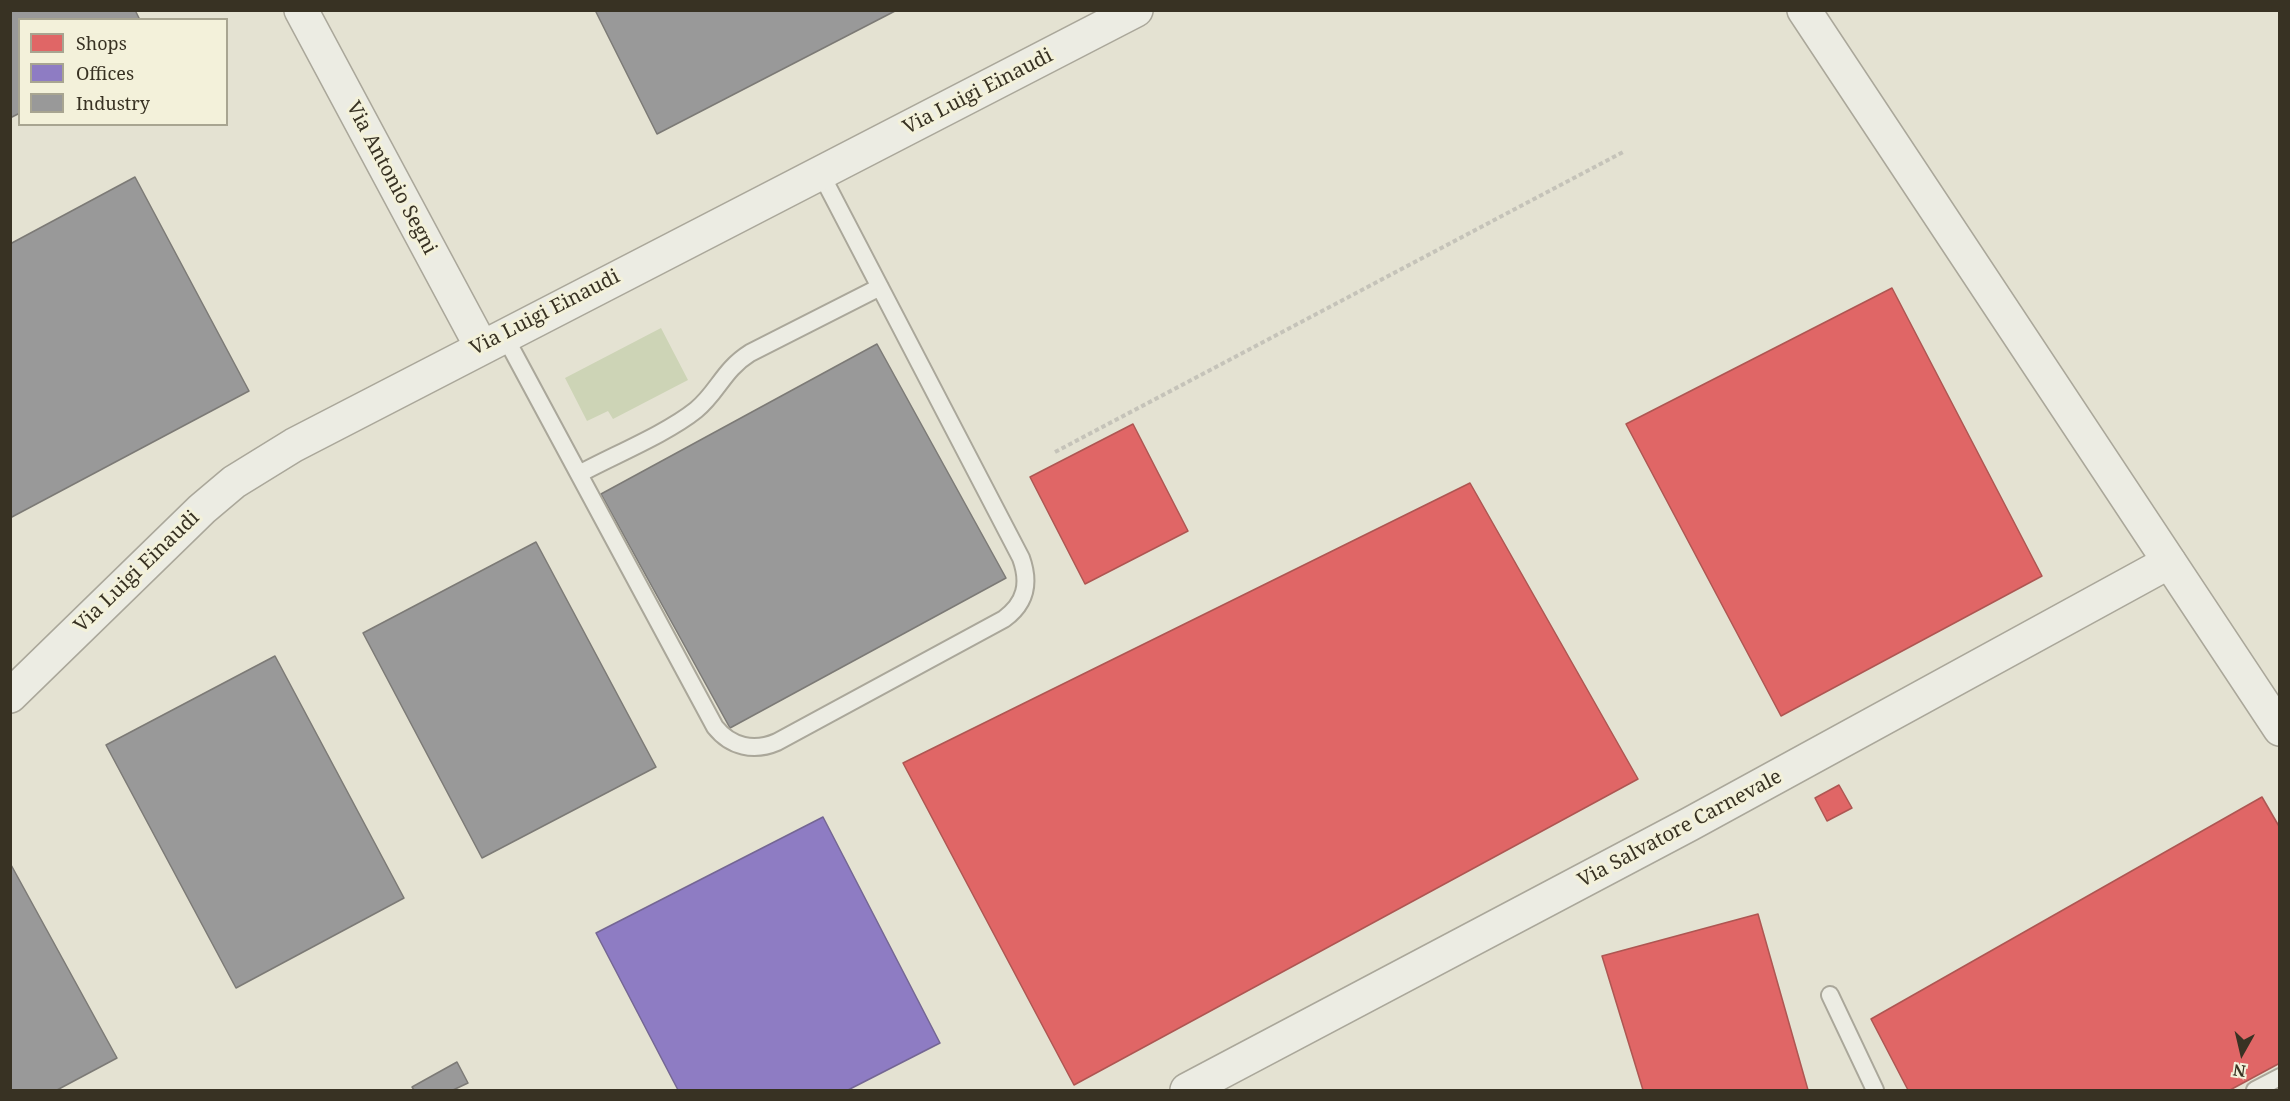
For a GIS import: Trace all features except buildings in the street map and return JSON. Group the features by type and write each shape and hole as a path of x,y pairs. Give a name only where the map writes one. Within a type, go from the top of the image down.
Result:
{"street":[{"name":"Via Antonio Segni","path":"301,10 492,341"},
{"name":"Via Luigi Einaudi","path":"10,696 177,532 234,482 279,453 1136,10"},
{"path":"1804,10 2280,729"},
{"name":"Via Salvatore Carnevale","path":"1187,1090 1705,816 2169,562"}],"lane":[{"path":"492,341 579,474 714,727 721,735 743,746 767,746 777,742 1004,619 1020,605 1026,584 1023,564 820,172"},
{"path":"579,474 692,413 708,397 731,367 750,353 880,287"},
{"path":"1830,995 1875,1090"},
{"path":"2255,1090 2280,1077"}],"path":[{"path":"1055,453 1626,151"}],"green space":[{"path":"661,328 688,380 613,419 608,411 587,421 565,378"}]}
